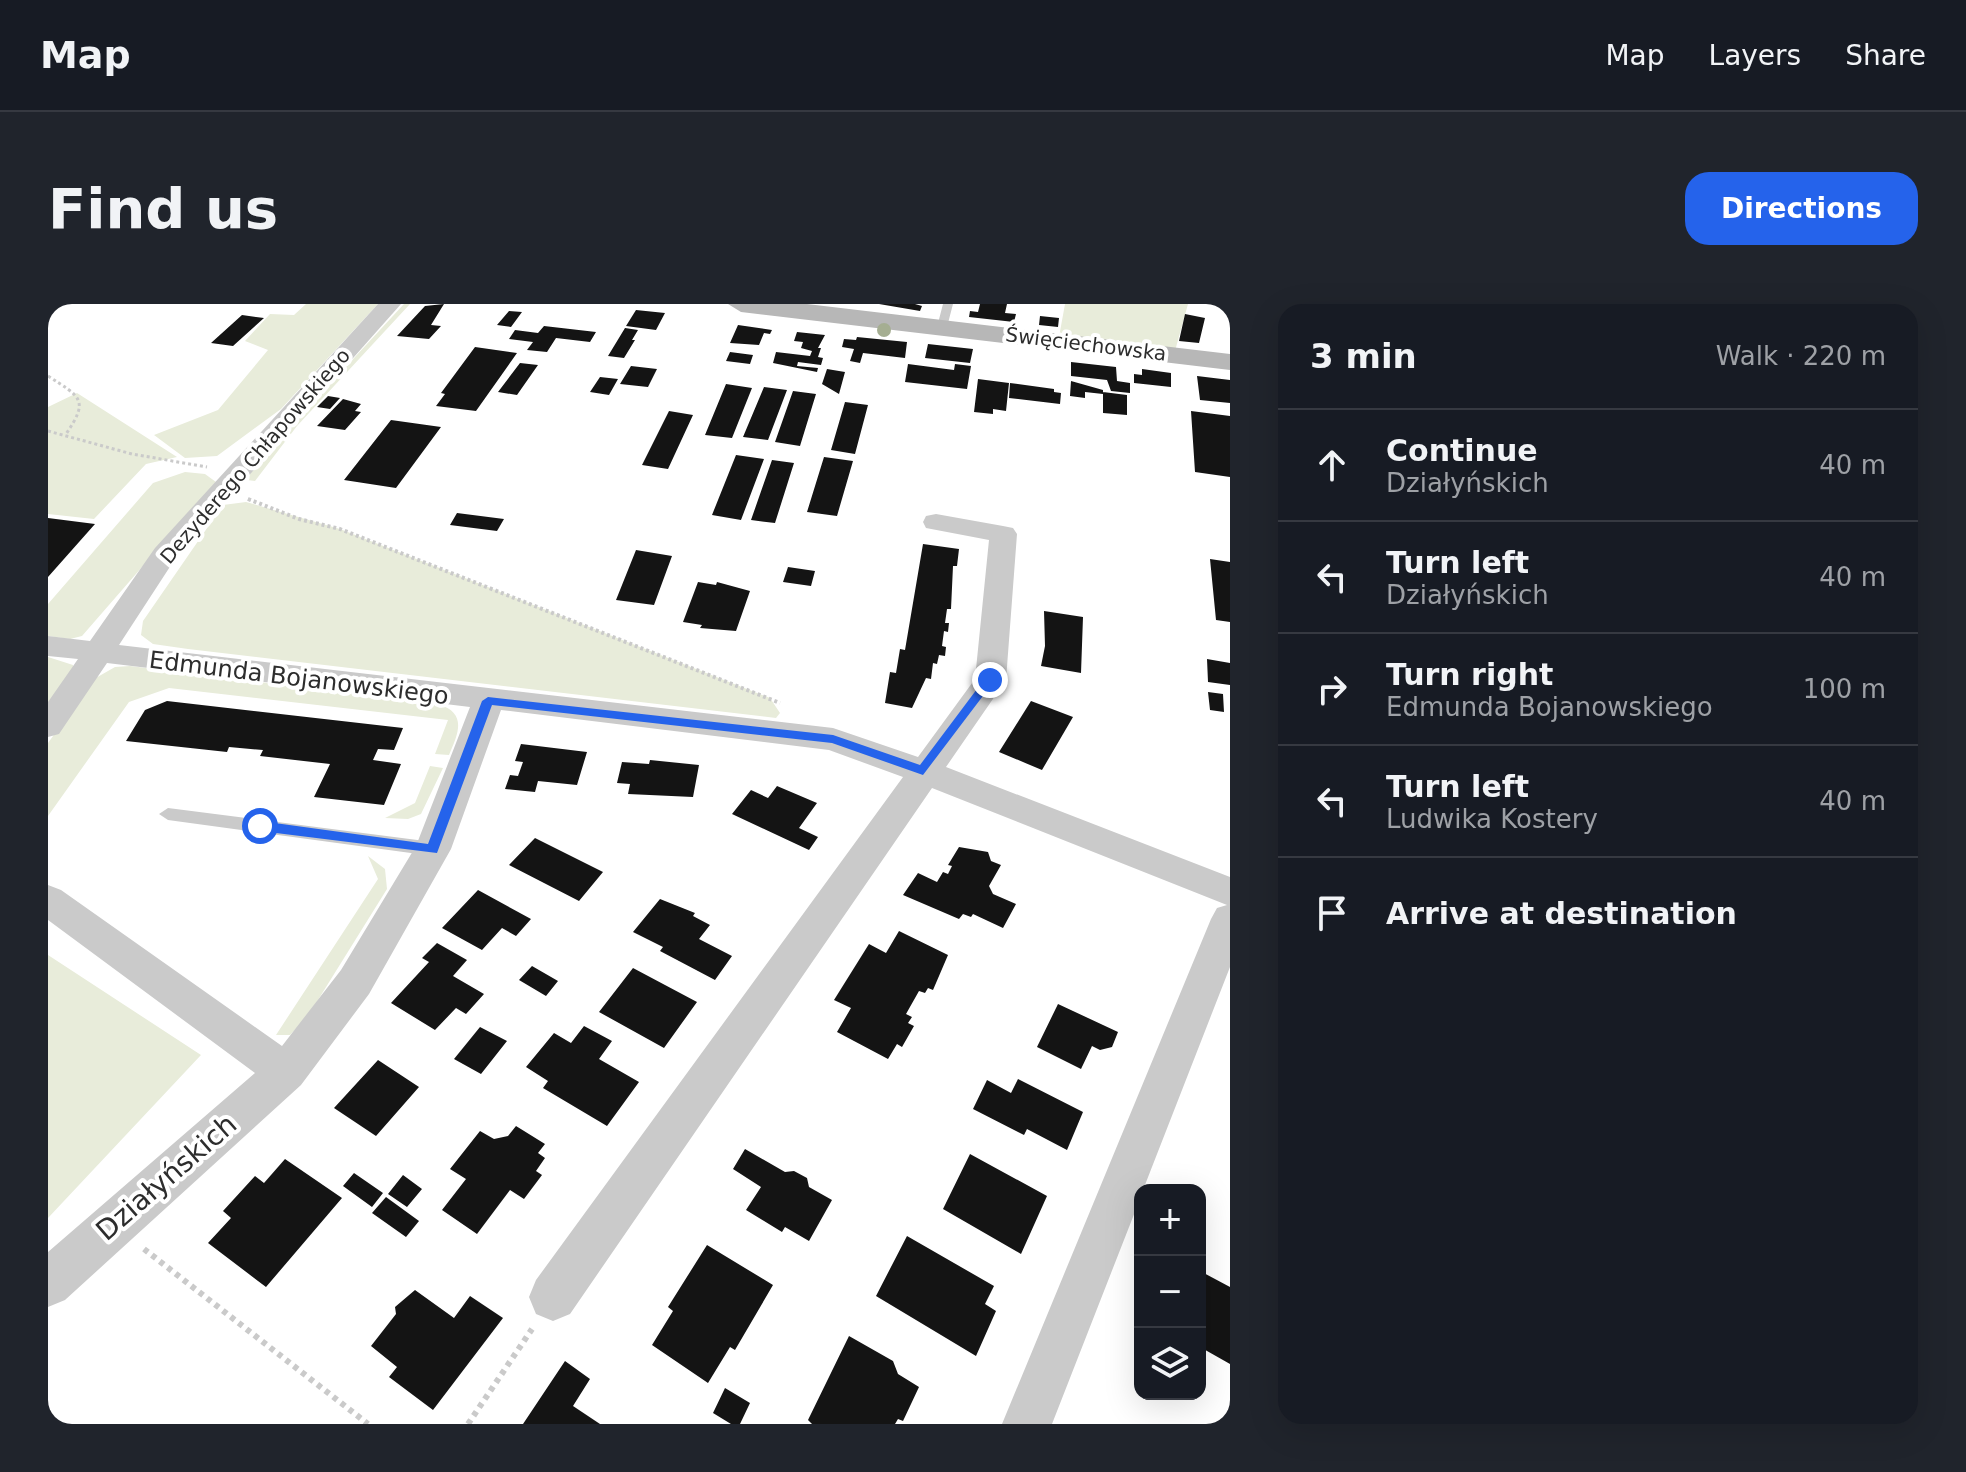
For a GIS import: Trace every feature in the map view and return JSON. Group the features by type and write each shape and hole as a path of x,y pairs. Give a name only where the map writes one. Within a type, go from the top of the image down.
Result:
{"street":[{"name":"Dezyderego Chłapowskiego","path":"99,653 165,554 390,304"},
{"name":"Święciechowska","path":"744,304 945,315 1230,362"},
{"path":"553,1297 990,680 1003,534 936,522"},
{"name":"Edmunda Bojanowskiego","path":"48,646 488,701 833,739 923,771 1230,892"},
{"path":"48,726 99,653"},
{"name":"Działyńskich","path":"48,1283 286,1072 355,982 433,849 488,701"},
{"path":"48,900 286,1072"},
{"path":"1027,1424 1230,919"}],"lane":[{"path":"168,814 433,849"}],"path":[{"path":"48,376 76,395 81,403 80,413 66,434"},
{"path":"48,431 132,454 206,466 227,485 299,519 340,529 770,698 813,720 833,739"},
{"path":"111,1224 368,1424"},
{"path":"468,1424 553,1297"}],"green space":[{"path":"306,304 378,304 281,409 217,456 185,458 154,435 218,410 268,350 245,341 270,314 294,315"},
{"path":"404,304 410,304 297,426 255,481 247,480 254,466"},
{"path":"1065,304 1188,304 1175,351 1059,337"},
{"path":"77,393 177,457 146,464 94,519 48,514 48,407"},
{"path":"185,472 205,474 216,482 82,636 70,639 48,636 48,604 153,483"},
{"path":"246,502 340,529 770,698 780,713 776,718 153,644 141,635 143,621 223,505"},
{"path":"48,657 73,665 73,671 48,710"},
{"path":"130,666 438,704 457,718 458,731 449,755 435,754 448,720 169,688 129,702 48,816 48,743 94,679 115,667"},
{"path":"430,766 443,768 421,814 408,819 385,818 415,803"},
{"path":"368,856 385,869 387,889 308,1016 290,1035 276,1035 378,879"},
{"path":"48,955 201,1055 48,1218"}],"building":[{"path":"444,304 431,325 441,326 429,339 397,336 425,306"},
{"path":"879,304 915,304 922,306 920,311"},
{"path":"980,304 1007,304 1005,313 1016,314 1014,322 969,317 970,311 978,312"},
{"path":"636,310 665,313 656,330 626,326"},
{"path":"509,311 522,312 511,327 497,325"},
{"path":"1185,314 1205,318 1199,343 1179,341"},
{"path":"242,315 264,318 233,346 211,343"},
{"path":"1040,316 1059,318 1058,327 1039,325"},
{"path":"738,325 772,330 770,334 764,333 759,345 730,343"},
{"path":"544,326 596,332 590,342 556,338 547,352 527,350 533,342 509,339 515,330 538,333"},
{"path":"625,328 638,330 632,340 635,340 624,358 608,356"},
{"path":"797,332 825,335 818,348 821,348 818,357 823,358 821,365 798,362 797,366 818,368 817,372 773,363 776,352 810,356 812,351 801,348 803,342 794,341"},
{"path":"857,337 907,342 905,358 863,353 860,363 850,361 854,349 842,347 844,339 856,340"},
{"path":"928,344 973,349 970,363 925,358"},
{"path":"475,347 517,353 476,411 436,406 445,394 441,393"},
{"path":"730,352 753,355 750,364 726,361"},
{"path":"1071,362 1116,367 1117,381 1130,383 1130,393 1111,391 1107,380 1071,376"},
{"path":"520,363 538,365 517,395 498,392"},
{"path":"908,364 954,370 955,364 971,366 967,389 905,382"},
{"path":"631,366 657,369 648,387 620,384"},
{"path":"827,369 845,372 839,394 822,384"},
{"path":"1142,369 1171,373 1171,387 1134,383 1134,374 1142,375"},
{"path":"1197,376 1230,380 1230,403 1200,400"},
{"path":"600,377 618,379 609,395 590,392"},
{"path":"978,379 1009,383 1006,411 993,409 993,414 974,412"},
{"path":"1071,381 1103,390 1103,394 1085,392 1085,398 1070,396"},
{"path":"1010,383 1054,389 1054,392 1061,393 1060,404 1009,398"},
{"path":"726,384 752,388 732,438 705,435"},
{"path":"764,387 787,390 768,440 743,437"},
{"path":"793,391 816,394 800,446 775,442"},
{"path":"1103,392 1127,395 1127,415 1103,413"},
{"path":"328,396 340,398 330,409 317,407"},
{"path":"343,399 361,404 355,411 361,412 345,430 317,426"},
{"path":"845,402 868,405 855,454 831,450"},
{"path":"669,411 693,415 668,469 642,465"},
{"path":"1191,411 1230,416 1230,477 1195,472"},
{"path":"391,420 441,427 396,488 344,480"},
{"path":"736,455 764,459 741,520 712,515"},
{"path":"824,457 853,461 837,516 807,512"},
{"path":"772,460 794,463 775,523 751,520"},
{"path":"457,513 504,519 497,531 450,525"},
{"path":"48,518 95,524 48,577"},
{"path":"923,544 959,549 957,566 953,566 951,609 947,609 945,623 949,623 948,632 944,631 942,646 946,647 945,656 939,655 937,664 933,663 931,679 926,678 912,708 885,703 890,672 896,673 900,649 905,650"},
{"path":"636,550 672,556 654,605 616,600"},
{"path":"1210,559 1230,562 1230,622 1216,620"},
{"path":"788,567 815,571 811,586 783,582"},
{"path":"698,582 716,585 717,582 750,591 736,631 700,628 702,625 683,622"},
{"path":"1044,611 1083,617 1081,673 1041,666 1045,646"},
{"path":"1207,659 1230,663 1230,685 1208,682"},
{"path":"1208,692 1223,694 1224,712 1210,710"},
{"path":"167,701 403,728 394,750 378,749 373,760 401,764 384,805 314,797 330,764 260,756 263,750 229,747 227,752 126,741 145,710"},
{"path":"1031,701 1073,717 1042,770 999,752"},
{"path":"521,744 587,752 577,785 538,781 535,792 505,789 510,775 518,776 523,762 515,761"},
{"path":"650,760 699,765 693,797 628,794 630,784 617,783 622,762 649,764"},
{"path":"777,786 817,803 799,828 818,837 809,850 732,814 751,790 768,798"},
{"path":"535,838 603,872 579,901 509,865"},
{"path":"959,847 988,852 991,861 1001,865 989,886 993,894 1016,904 1003,928 973,914 971,917 963,914 959,919 903,895 918,873 937,882 943,872 948,874 952,866 948,865"},
{"path":"478,890 531,919 516,936 502,928 482,950 442,928"},
{"path":"660,899 695,913 693,916 710,925 699,939 732,956 715,980 660,951 663,947 633,932"},
{"path":"899,931 948,955 933,990 928,988 925,993 919,991 906,1014 912,1017 908,1023 914,1026 902,1047 897,1044 888,1059 837,1032 851,1008 834,1000 869,944 886,953"},
{"path":"437,943 467,960 453,976 484,994 466,1014 456,1008 435,1030 391,1003 429,962 422,958"},
{"path":"532,966 558,981 546,996 519,980"},
{"path":"633,968 697,1002 664,1048 599,1012"},
{"path":"1058,1004 1118,1032 1112,1047 1100,1050 1092,1046 1081,1069 1037,1047"},
{"path":"584,1026 612,1041 599,1059 639,1082 607,1126 543,1088 548,1081 526,1067 554,1033 571,1043"},
{"path":"480,1027 507,1041 481,1074 454,1059"},
{"path":"378,1060 419,1087 376,1136 334,1108"},
{"path":"1018,1079 1083,1112 1067,1150 1027,1129 1024,1135 973,1109 987,1080 1011,1093"},
{"path":"516,1126 545,1144 538,1153 545,1158 536,1171 542,1175 524,1199 510,1190 477,1234 442,1210 466,1179 450,1169 480,1131 494,1139 508,1136"},
{"path":"745,1149 785,1172 794,1171 807,1178 809,1187 832,1200 809,1241 785,1227 782,1232 746,1210 761,1187 733,1169"},
{"path":"970,1154 1047,1196 1021,1254 943,1209"},
{"path":"285,1159 342,1198 266,1287 208,1243 231,1218 223,1211 255,1176 264,1183"},
{"path":"354,1173 383,1193 372,1207 343,1186"},
{"path":"403,1175 422,1189 407,1207 388,1194"},
{"path":"386,1197 419,1221 406,1237 372,1213"},
{"path":"907,1236 994,1286 985,1304 996,1311 976,1356 876,1296"},
{"path":"707,1245 773,1285 735,1350 730,1347 708,1383 652,1345 673,1311 668,1307"},
{"path":"1206,1274 1230,1287 1230,1364 1206,1350"},
{"path":"415,1290 454,1318 470,1296 503,1318 433,1410 389,1377 397,1367 371,1346 396,1314 395,1307"},
{"path":"849,1336 893,1361 898,1374 919,1387 903,1421 898,1419 895,1424 812,1424 808,1420"},
{"path":"565,1361 590,1379 573,1406 600,1424 523,1424"},
{"path":"725,1388 750,1403 740,1424 731,1424 713,1413"}],"route":[{"path":"260,826 433,849 488,701 833,739 923,771 990,680"}]}
